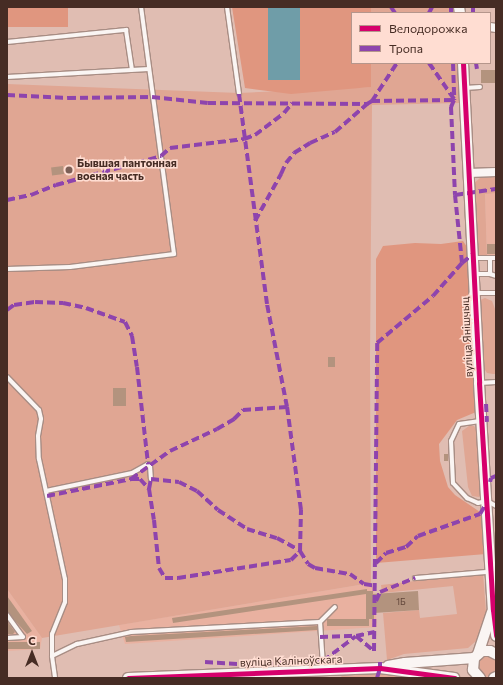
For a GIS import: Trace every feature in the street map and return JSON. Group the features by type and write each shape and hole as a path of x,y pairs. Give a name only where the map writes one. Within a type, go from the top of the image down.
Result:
{"street":[{"name":"вуліца Янішчыц","path":"463,64 479,383 492,504 494,610"},
{"path":"468,173 496,172"},
{"path":"494,610 496,636"},
{"path":"480,678 473,670 476,656 494,610"},
{"name":"вуліца Каліноўскага","path":"128,678 380,668 406,663 476,656 486,650 496,654"},
{"name":"вуліца Каліноўскага","path":"380,668 454,678"}],"lane":[{"path":"7,269 70,267 174,254 141,7"},
{"path":"227,7 239,93"},
{"path":"7,42 126,30 132,70"},
{"path":"7,78 149,69"},
{"path":"464,88 480,87"},
{"path":"473,258 496,258"},
{"path":"490,258 490,274"},
{"path":"474,274 490,274 496,276"},
{"path":"474,293 496,293"},
{"path":"7,377 39,410 41,419 38,436 39,459 66,579 64,602 52,634 52,656 55,678"},
{"path":"479,383 496,382"},
{"path":"482,421 475,420 459,424 451,441 453,483 467,498 478,503 492,504"},
{"path":"46,491 132,473 148,464 150,466 151,479"},
{"path":"415,578 493,571"},
{"path":"52,656 77,644 131,632 320,622 335,607"},
{"path":"7,615 23,637 7,638"},
{"path":"320,622 324,661 321,670"}],"shaded area":[{"path":"7,7 68,7 68,27 7,27"},
{"path":"232,7 371,7 371,12 351,12 351,64 371,64 371,87 291,94 245,88"},
{"path":"371,7 453,7 453,12 371,12"},
{"path":"371,64 457,64 460,103 372,105 370,358 371,583 42,638 7,589 7,84 239,93 371,87"},
{"path":"496,177 496,193 485,194 487,257 480,257 477,255 472,185 480,178"},
{"path":"485,193 496,193 496,256 487,257"},
{"path":"463,241 469,250 476,412 457,420 439,444 440,461 448,487 455,495 480,512 483,518 486,554 376,563 376,259 383,246 415,243 441,244"},
{"path":"485,298 492,301 495,309 496,374 487,373 483,367 479,303 480,300"},
{"path":"469,426 474,426 477,431 481,495 479,497 472,496 468,487 462,431"},
{"path":"483,573 486,612 482,629 476,641 468,648 404,654 387,660 383,613 419,610 420,618 457,614 453,586 382,593 381,585"},
{"path":"371,583 374,591 377,627 125,644 119,625"},
{"path":"7,589 42,638 40,649 7,651"},
{"path":"480,654 496,656 496,673 492,676 485,677 478,675 475,658"},
{"path":"391,673 418,678 339,678 342,676"},
{"path":"308,675 319,678 229,678"}],"water":[{"path":"268,7 300,7 300,80 268,80"}],"building":[{"path":"481,70 496,70 496,83 481,83"},
{"path":"63,166 64,174 52,175 51,167"},
{"path":"487,244 495,244 495,254 487,254"},
{"path":"328,357 335,357 335,367 328,367"},
{"path":"113,388 126,388 126,406 113,406"},
{"path":"444,454 448,454 448,461 444,461"},
{"path":"367,589 367,591 373,591 373,594 418,591 419,610 374,613 374,619 366,619 366,594 173,623 172,618"},
{"path":"7,596 32,631 27,634 7,612"},
{"path":"327,619 369,619 369,626 327,626"},
{"path":"7,621 15,632 13,634 7,634"},
{"path":"317,626 317,630 126,642 125,637 131,636"},
{"path":"7,642 40,642 40,649 7,649"}],"marked path":[{"path":"391,7 394,12"},
{"path":"430,12 432,7"},
{"path":"451,7 451,12"},
{"path":"473,7 473,12"},
{"path":"7,95 68,98 152,97 208,103 367,104 372,101 396,64"},
{"path":"430,64 454,99"},
{"path":"453,64 454,100 451,107 455,195 462,263"},
{"path":"476,64 477,69"},
{"path":"131,479 140,479 149,489 159,568 165,578 178,578 291,560 300,551 301,510 287,407 267,304 239,93"},
{"path":"372,101 454,100"},
{"path":"7,200 31,195 56,185 161,156 170,148 244,139 255,135 284,113 292,103"},
{"path":"255,221 286,163 294,153 310,143 335,132 367,104"},
{"path":"455,195 496,189"},
{"path":"374,651 377,343 433,296 462,263 473,254"},
{"path":"7,310 14,305 35,302 63,303 86,308 125,322 132,336 148,464"},
{"path":"486,404 487,422"},
{"path":"47,496 131,479 170,451 217,429 234,419 243,410 287,407"},
{"path":"490,482 491,478 496,476"},
{"path":"149,489 151,479 179,482 197,491 218,510 247,529 277,538 300,551 308,564 315,568 350,574 364,584 376,586"},
{"path":"376,563 386,553 406,547 418,536 480,514 486,504"},
{"path":"376,601 380,592 415,578"},
{"path":"205,662 253,665 323,661 356,636 375,632"},
{"path":"320,637 356,636 374,651"},
{"path":"377,678 380,662"}],"cycle path":[{"path":"463,64 479,383 493,610 496,636"},
{"path":"128,678 380,668 454,678"}],"place":[{"name":"Бывшая пантонная военая часть","path":"69,170"}]}
